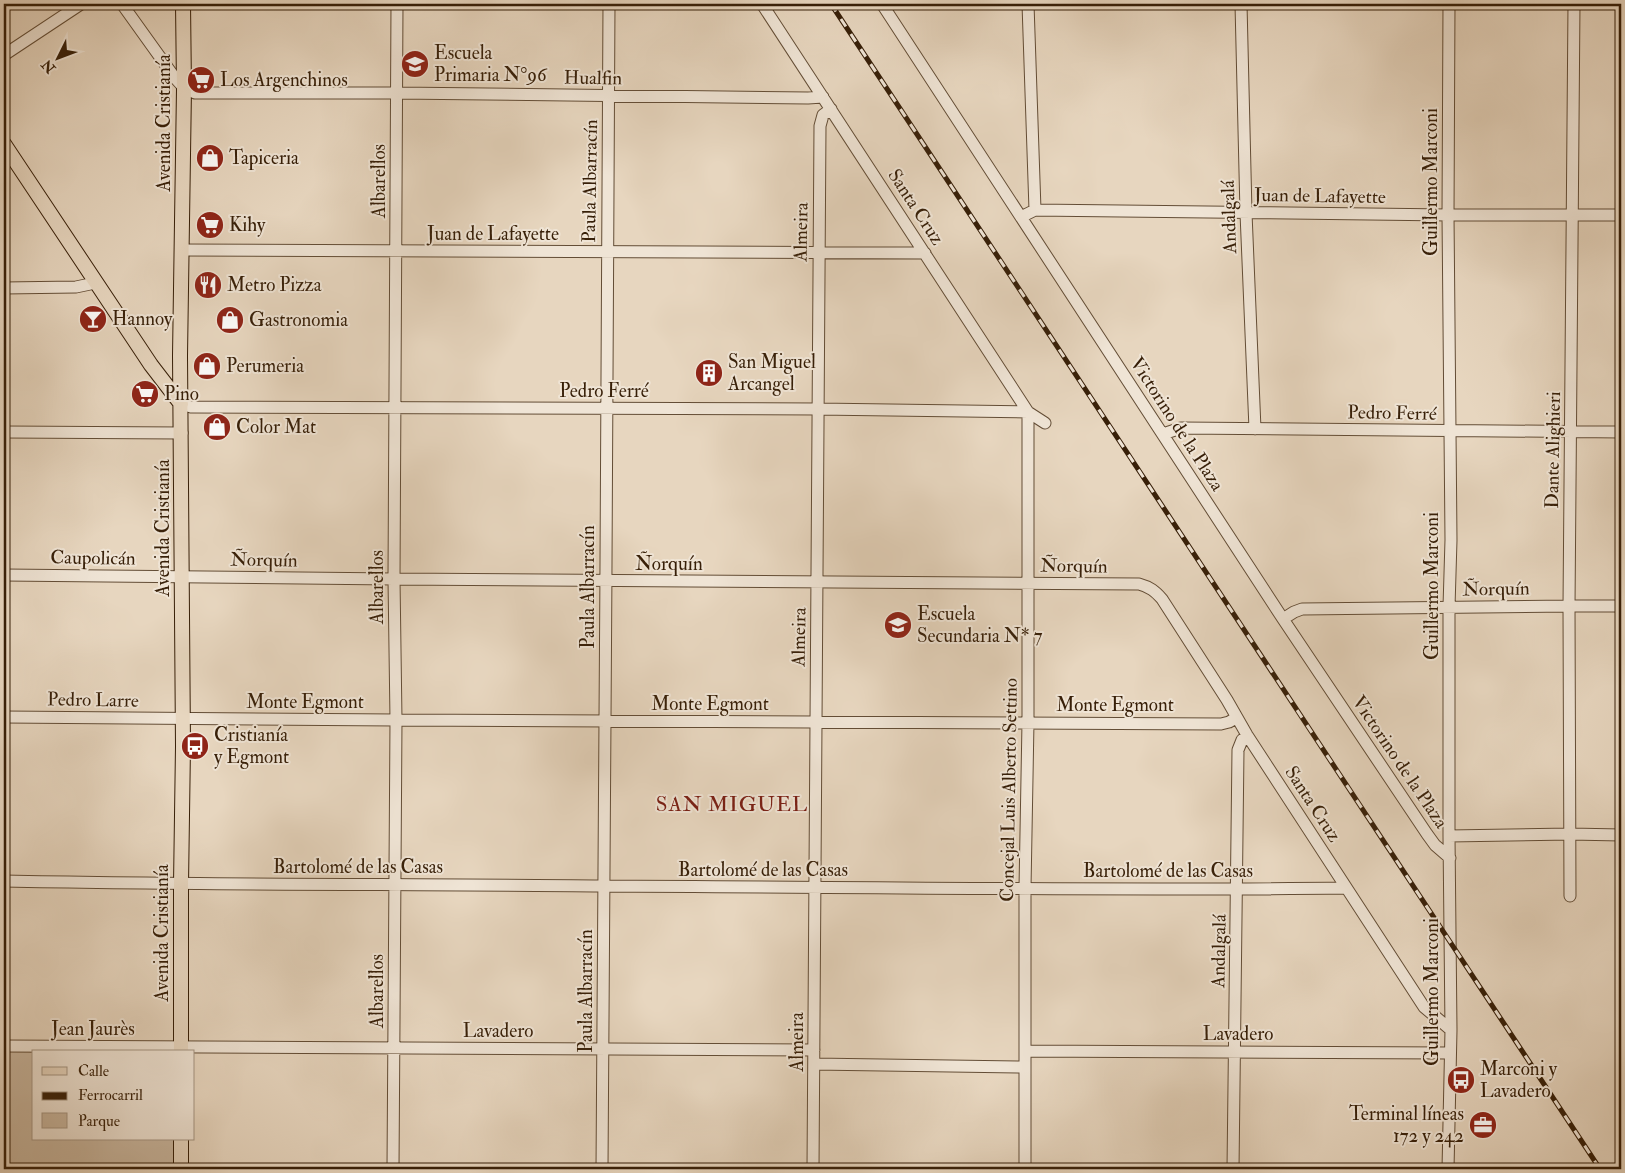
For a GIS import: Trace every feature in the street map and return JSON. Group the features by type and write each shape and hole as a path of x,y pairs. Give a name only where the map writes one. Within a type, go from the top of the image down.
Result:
{"main road":[{"name":"Avenida Cristianía","path":"181,1049 183,718 181,404 184,4"},
{"path":"4,144 95,283 151,365 181,404"},
{"path":"181,1140 181,1169"}],"street":[{"path":"4,55 81,4"},
{"path":"122,4 168,69 184,88"},
{"name":"Albarellos","path":"393,1169 397,4"},
{"name":"Paula Albarracín","path":"602,1169 606,721 606,251 609,4"},
{"name":"Santa Cruz","path":"762,4 1028,412 1046,423"},
{"name":"Victorino de la Plaza","path":"882,4 1283,620 1427,834 1435,845 1450,858"},
{"path":"1028,4 1036,210"},
{"name":"Andalgalá","path":"1241,4 1246,213 1255,429"},
{"name":"Guillermo Marconi","path":"1448,1169 1450,1053 1449,4"},
{"name":"Dante Alighieri","path":"1570,896 1569,606 1574,4"},
{"name":"Hualfin","path":"184,88 195,93 808,98 823,96"},
{"name":"Almeira","path":"813,1169 820,126 823,115 831,109"},
{"name":"Juan de Lafayette","path":"1021,217 1036,210 1621,215"},
{"name":"Juan de Lafayette","path":"182,250 925,253"},
{"path":"4,288 76,287 95,283"},
{"name":"Pedro Ferré","path":"181,404 191,407 818,409 1028,412"},
{"name":"Concejal Luis Alberto Settino","path":"1025,1169 1028,412"},
{"name":"Pedro Ferré","path":"1163,434 1181,428 1621,432"},
{"path":"4,432 182,433"},
{"name":"Caupolicán","path":"4,575 182,577"},
{"name":"Ñorquín","path":"182,577 1140,584 1154,590"},
{"name":"Santa Cruz","path":"1154,590 1246,735 1424,1007 1450,1030"},
{"name":"Ñorquín","path":"1283,620 1302,609 1621,606"},
{"name":"Pedro Larre","path":"4,717 183,718"},
{"name":"Monte Egmont","path":"183,718 1222,724 1236,718"},
{"name":"Andalgalá","path":"1233,1169 1238,750 1246,735"},
{"path":"1449,836 1621,835"},
{"name":"Bartolomé de las Casas","path":"4,881 816,888 1346,888"},
{"name":"Jean Jaurès","path":"4,1046 181,1049"},
{"name":"Lavadero","path":"181,1049 814,1050"},
{"name":"Lavadero","path":"1025,1051 1450,1053"},
{"path":"814,1064 1024,1067"}],"green space":[{"path":"4,1049 32,1052 32,1140 174,1140 174,1169 4,1169"}],"railway":[{"path":"831,4 1600,1169"}],"place":[{"name":"Escuela Primaria N°96","path":"415,64"},
{"name":"Los Argenchinos","path":"201,80"},
{"name":"Tapiceria","path":"210,158"},
{"name":"Kihy","path":"210,225"},
{"name":"Metro Pizza","path":"208,285"},
{"name":"Hannoy","path":"93,319"},
{"name":"Gastronomia","path":"230,320"},
{"name":"Perumeria","path":"207,366"},
{"name":"San Miguel Arcangel","path":"709,373"},
{"name":"Pino","path":"145,394"},
{"name":"Color Mat","path":"217,427"},
{"name":"Escuela Secundaria N* 7","path":"898,625"},
{"name":"Cristianía y Egmont","path":"195,746"},
{"name":"Marconi y Lavadero","path":"1461,1080"},
{"name":"Terminal líneas 172 y 242","path":"1483,1125"}],"district":[{"name":"SAN MIGUEL","path":"732,804"}]}
